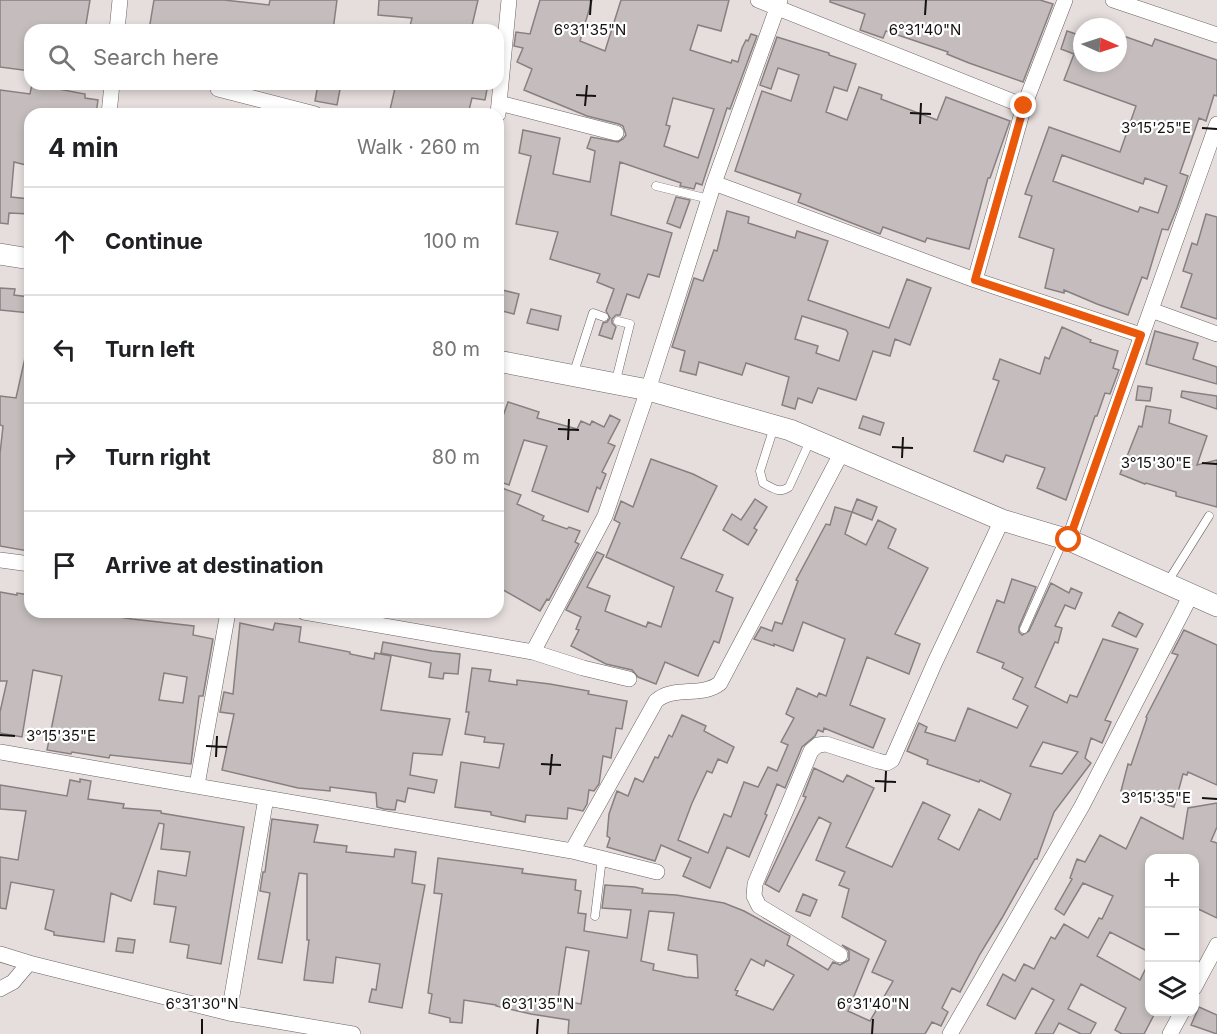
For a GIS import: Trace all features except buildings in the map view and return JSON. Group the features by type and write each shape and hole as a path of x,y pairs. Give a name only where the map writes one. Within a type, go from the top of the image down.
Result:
{"main road":[{"path":"0,254 24,258"},
{"path":"504,362 648,390 774,426 812,439 1002,520 1066,540 1217,606"}],"street":[{"path":"118,24 120,0"},
{"path":"504,49 509,0"},
{"path":"758,0 779,3 1024,106"},
{"path":"975,280 1024,106 1065,0"},
{"path":"1113,0 1217,35"},
{"path":"533,652 604,516 648,390 714,183 779,3"},
{"path":"110,108 111,90"},
{"path":"222,90 292,108"},
{"path":"498,108 500,90"},
{"path":"504,109 616,134"},
{"path":"1066,540 1216,133"},
{"path":"714,183 975,280 1141,335"},
{"path":"1151,310 1217,334"},
{"path":"572,851 656,701 663,695 705,691 720,683 842,452"},
{"path":"840,955 759,906 754,896 755,884 811,751 826,744 878,761 887,763 892,759 1002,520"},
{"path":"0,560 24,563"},
{"path":"950,1034 1082,806 1191,595"},
{"path":"197,785 227,618"},
{"path":"338,618 533,652 583,668 629,679"},
{"path":"0,752 572,851 657,872"},
{"path":"229,1013 266,798"},
{"path":"1199,979 1217,945"},
{"path":"0,954 229,1013 352,1034"},
{"path":"0,989 13,982 29,963"},
{"path":"1170,1034 1179,1016"}],"lane":[{"path":"656,186 709,199"},
{"path":"573,375 593,313 604,317"},
{"path":"615,384 630,324 618,321"},
{"path":"774,426 760,471 763,483 778,491 789,487 812,439"},
{"path":"1166,584 1209,516"},
{"path":"1024,629 1066,540"},
{"path":"595,916 602,858"}],"route":[{"path":"1024,106 975,280 1141,335 1069,540"}]}
